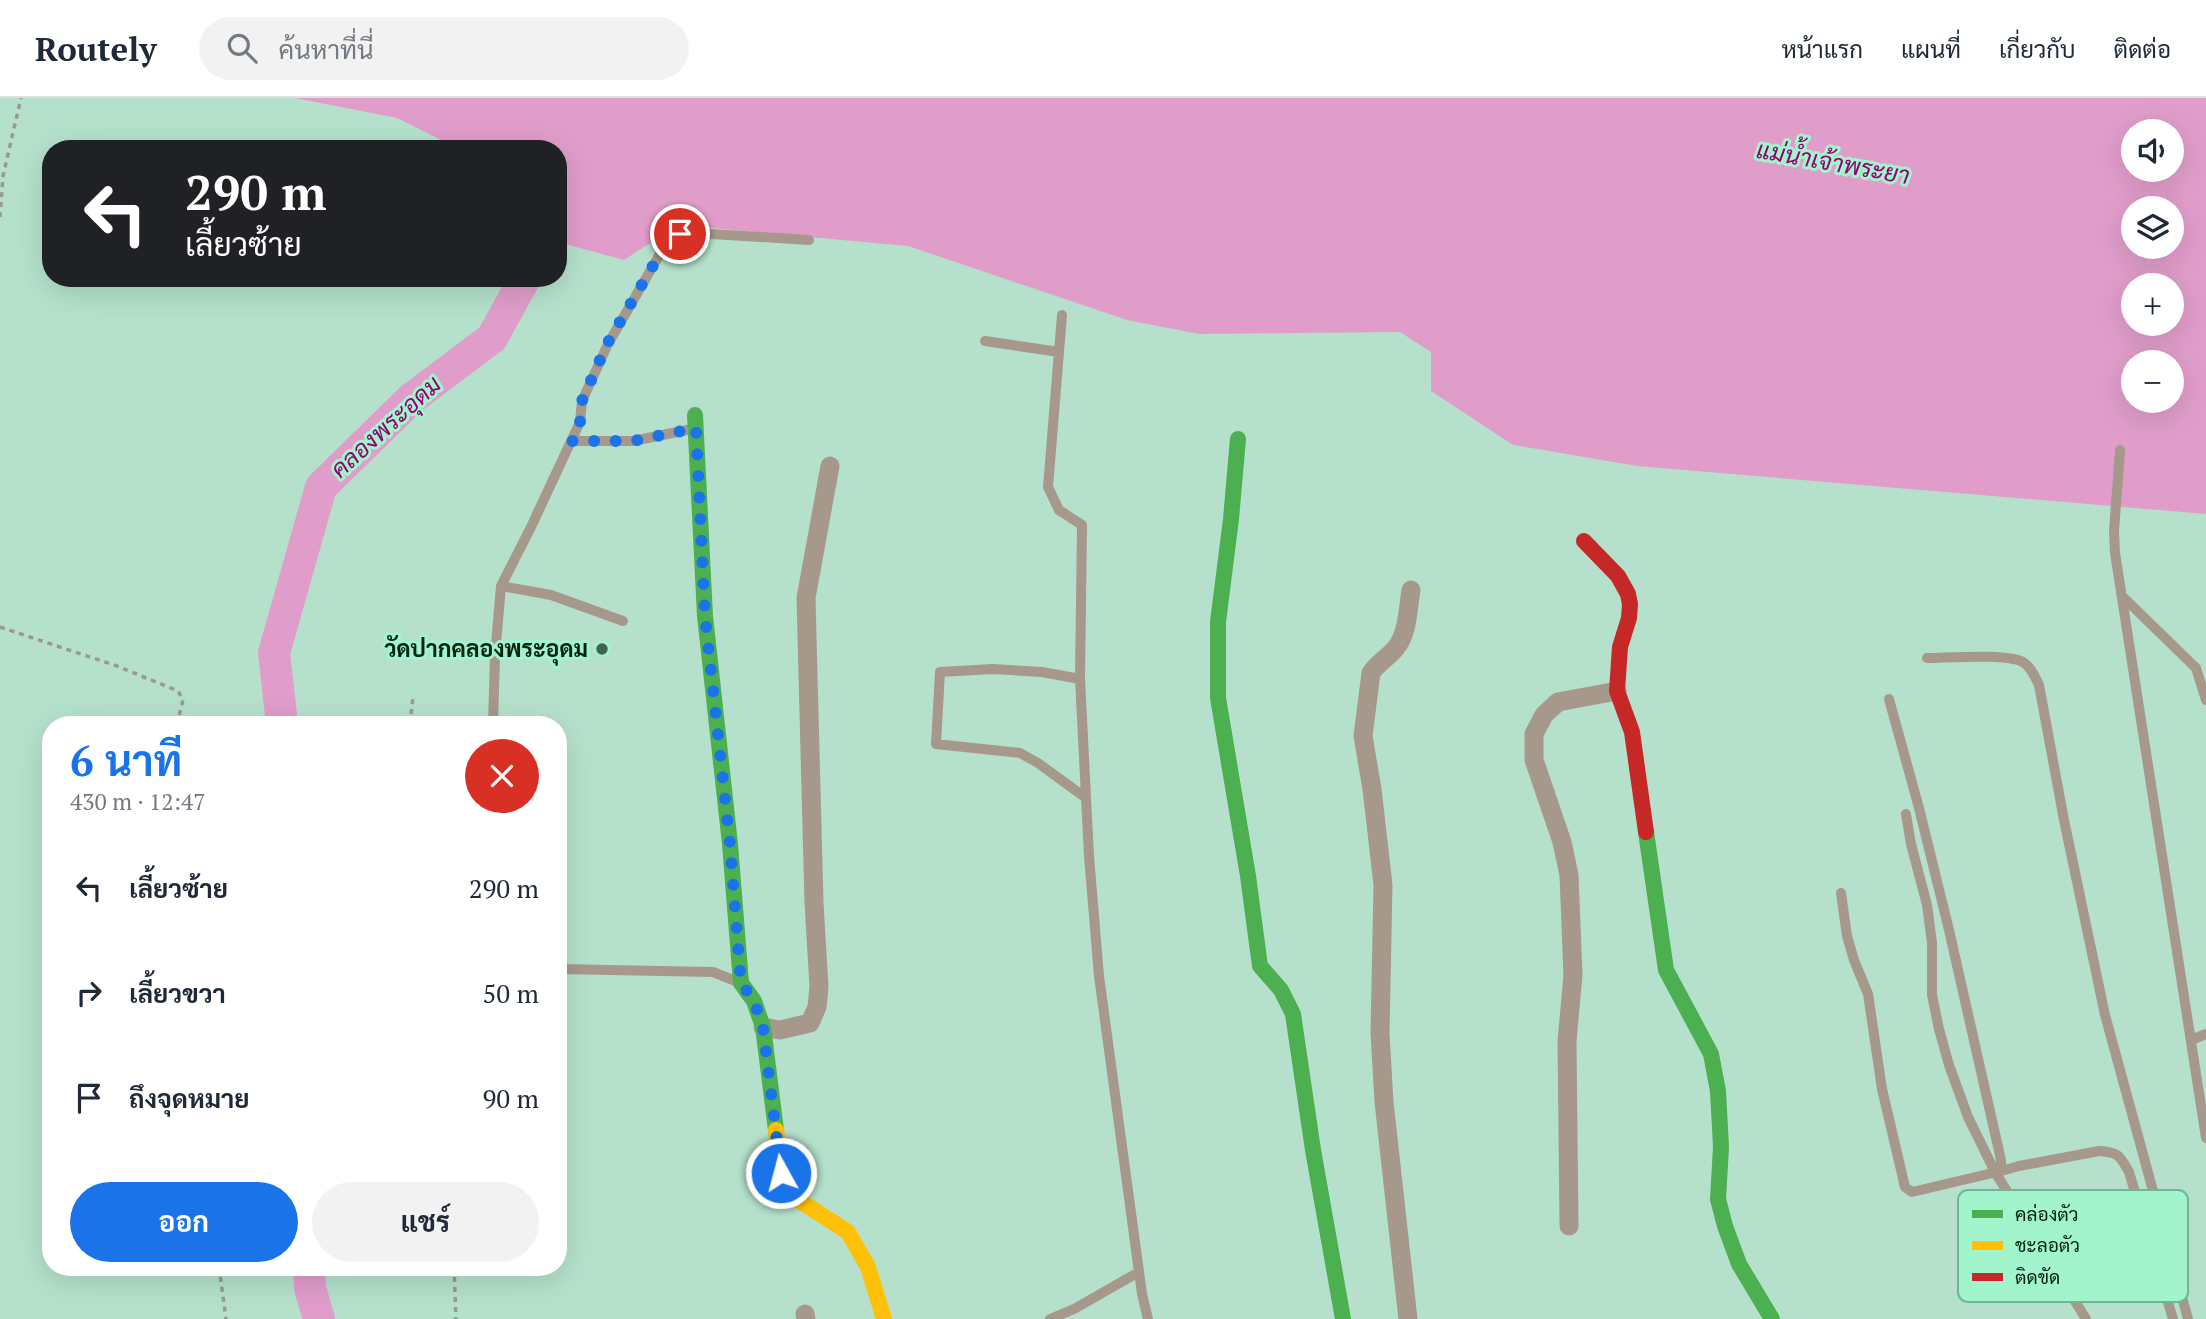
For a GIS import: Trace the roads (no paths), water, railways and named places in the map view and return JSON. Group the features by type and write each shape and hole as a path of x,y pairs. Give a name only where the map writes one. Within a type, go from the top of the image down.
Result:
{"street":[{"path":"696,421 705,616 730,844 741,983 754,1001 763,1027 783,1188 848,1232 868,1267 884,1319"},
{"path":"1238,439 1218,622 1218,698 1260,966 1281,990 1293,1014 1343,1319"},
{"path":"763,1027 780,1030 810,1023 817,1007 819,976 814,903 806,598 830,466"},
{"path":"1584,541 1618,576 1628,594 1629,618 1620,647 1617,691 1632,732 1666,970 1711,1054 1718,1091 1721,1147 1718,1199 1739,1264 1772,1319"},
{"path":"1408,1319 1384,1102 1381,1033 1383,885 1363,736 1371,674 1376,665 1397,648 1404,635 1411,590"},
{"path":"1569,1226 1567,1041 1573,975 1569,875 1562,842 1534,760 1534,734 1544,715 1558,702 1617,691"}],"lane":[{"path":"493,716 500,586 572,441 580,422 582,401 607,344 664,247 675,236 695,233 809,240"},
{"path":"1062,315 1048,487 1059,510 1082,525 1080,679 1099,976 1139,1272 1148,1319"},
{"path":"985,341 1059,352"},
{"path":"572,441 633,441 696,421"},
{"path":"2120,450 2113,531 2206,1138"},
{"path":"500,586 551,595 623,621"},
{"path":"2122,596 2196,668 2206,700"},
{"path":"1927,658 1997,658 2023,662 2039,685 2105,1015 2153,1190"},
{"path":"1080,679 1042,672 993,669 940,672 936,744 1020,753 1038,762 1086,798"},
{"path":"1889,699 1950,930 2001,1160 1998,1172"},
{"path":"1906,814 1927,905 1932,943 1932,995 1939,1029 1968,1117 2009,1190"},
{"path":"1841,893 1847,936 1868,994 1882,1088 1905,1187 1912,1192 2019,1166 2099,1151 2120,1155 2130,1172 2135,1190"},
{"path":"567,969 713,972 741,983"},
{"path":"2190,1040 2206,1034"},
{"path":"1050,1319 1074,1309 1139,1272"},
{"path":"2076,1302 2086,1319"},
{"path":"2168,1302 2173,1319"},
{"path":"2183,1302 2188,1319"}],"water":[{"name":"แม่น้ำเจ้าพระยา","path":"295,98 2206,98 2206,514 1637,466 1513,445 1431,391 1431,352 1400,332 1199,334 1127,320 908,246 678,225 624,260 567,244 567,140 441,140 397,118"}],"waterway":[{"name":"คลองพระอุดม","path":"281,716 274,653 321,487 411,399 492,338 520,287"},
{"name":"คลองพระอุดม","path":"309,1276 319,1319"}],"place":[{"name":"วัดปากคลองพระอุดม","path":"602,649"}]}
